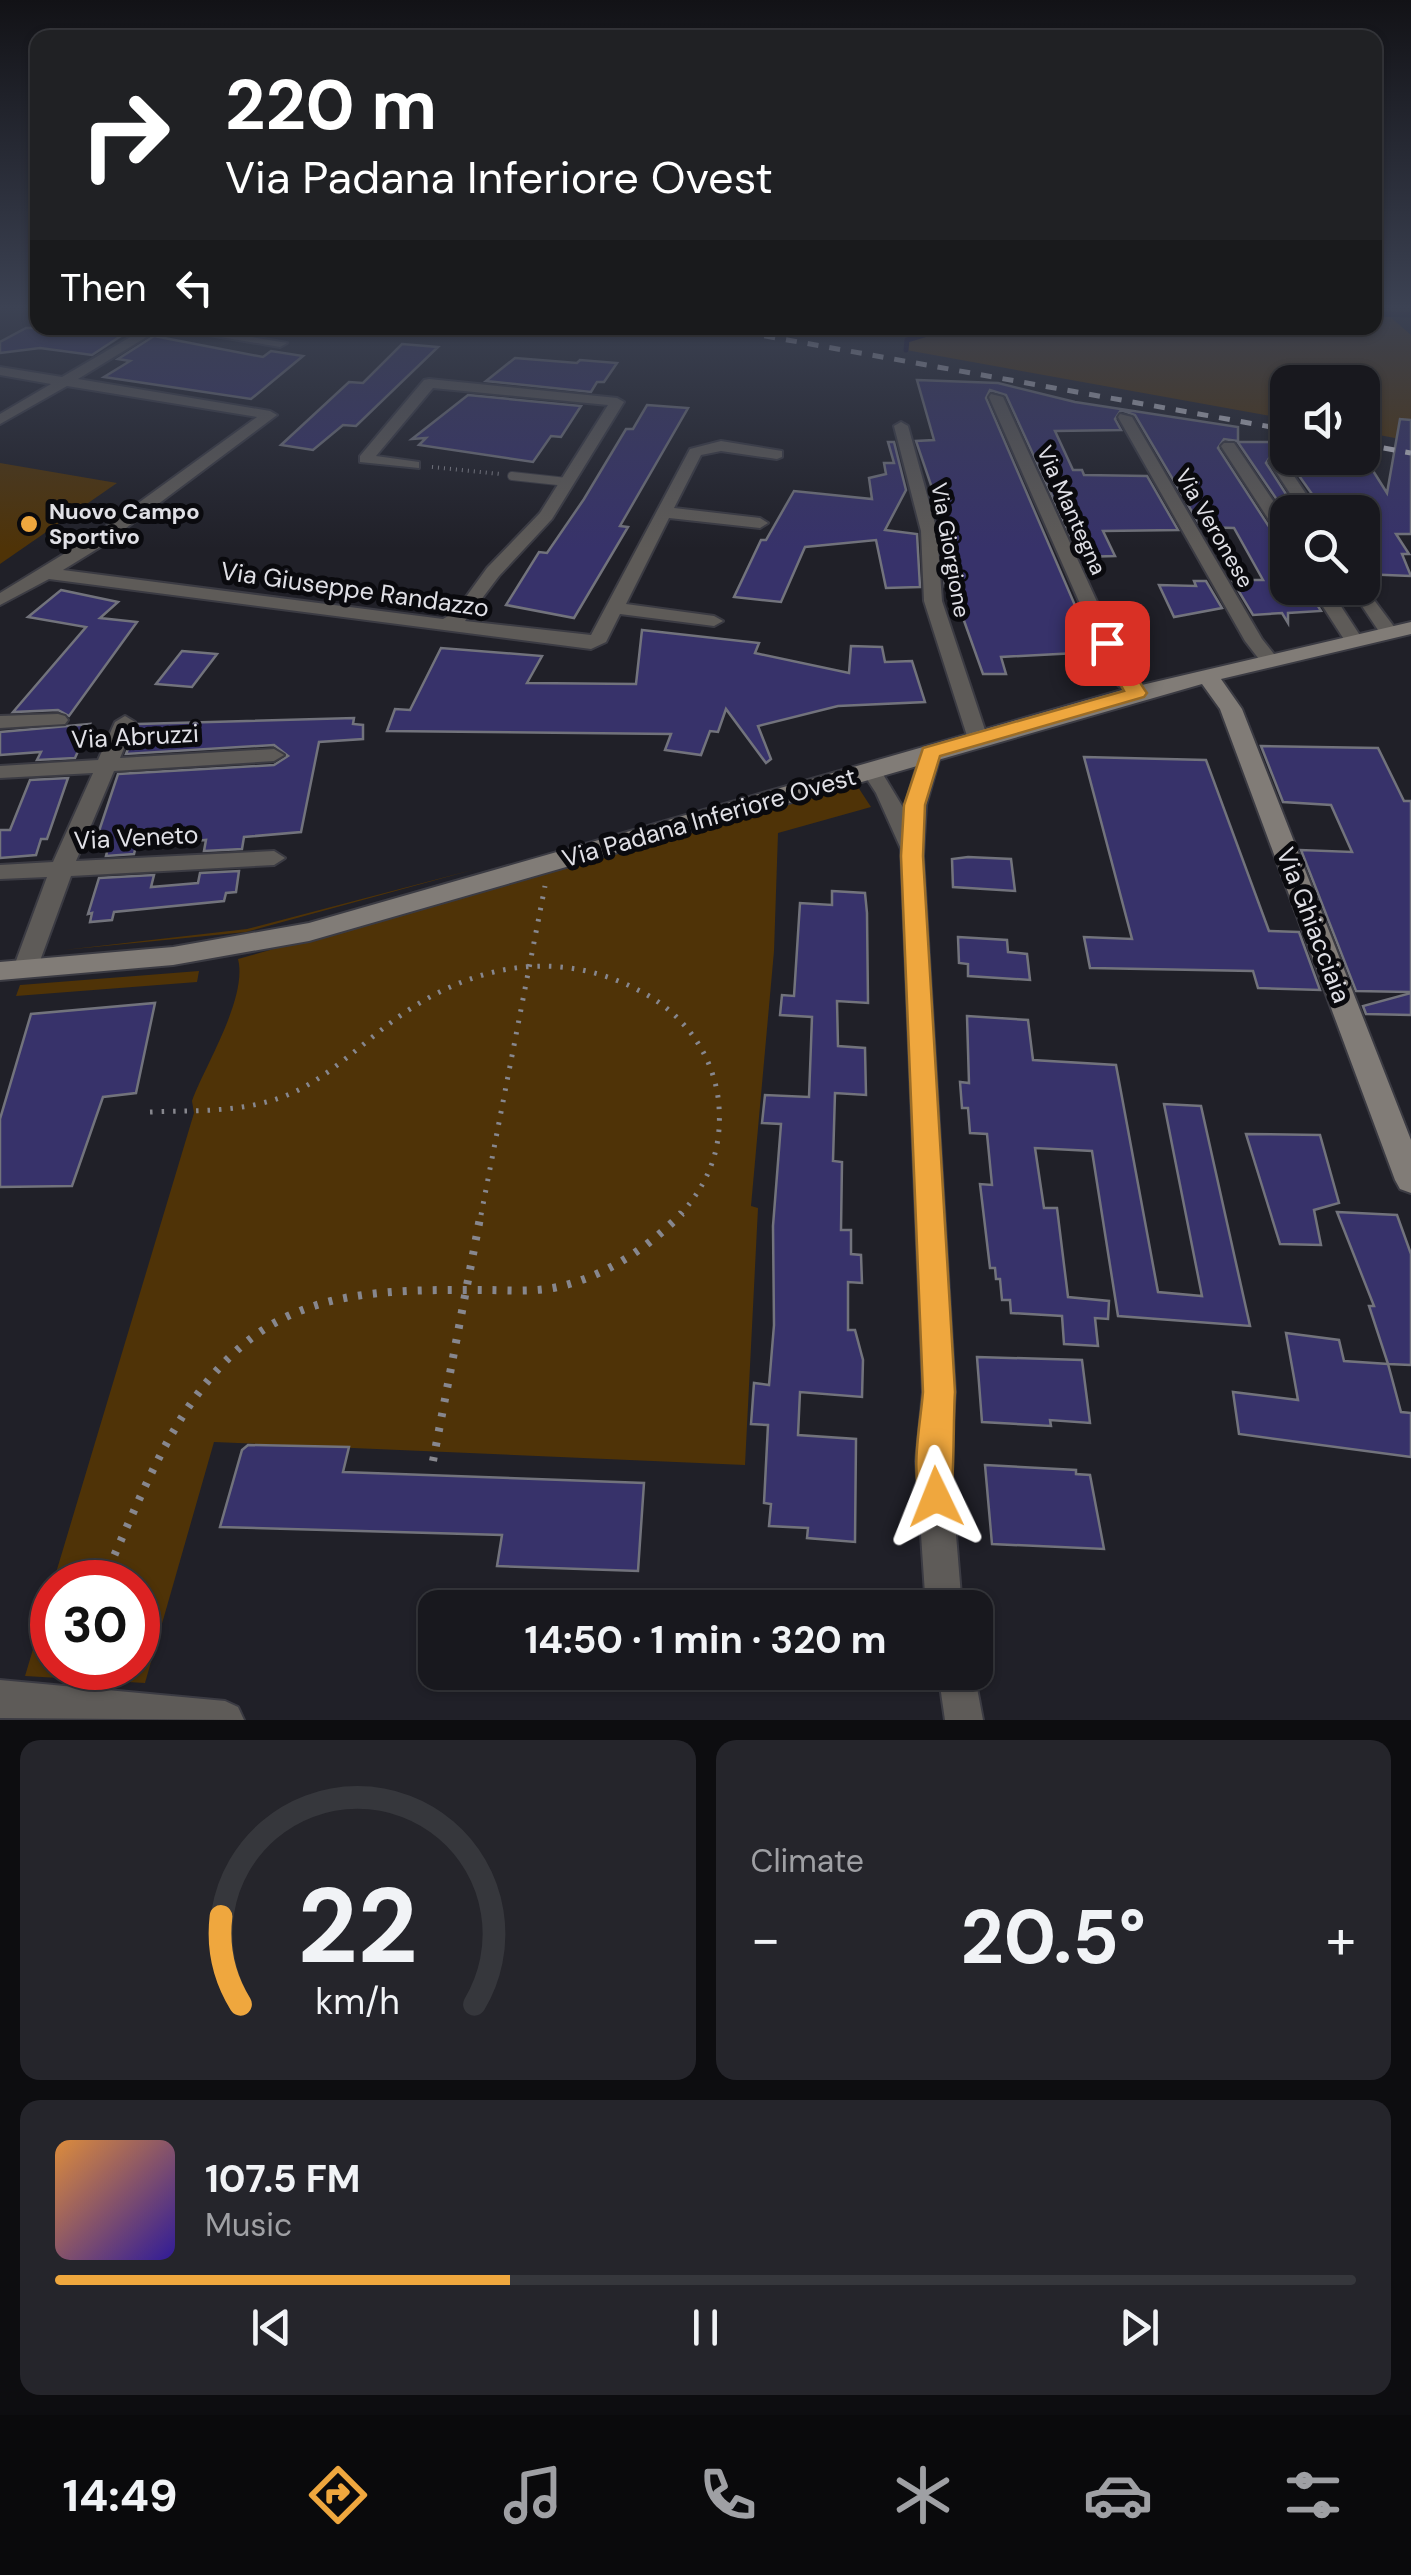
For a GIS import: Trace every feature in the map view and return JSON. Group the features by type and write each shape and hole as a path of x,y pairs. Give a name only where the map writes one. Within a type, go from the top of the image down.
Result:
{"street":[{"path":"0,420 54,388"},
{"path":"0,600 96,542 270,415 104,388"},
{"path":"414,464 365,459 423,388"},
{"path":"449,623 461,616 493,572 546,516 618,404 615,400 493,388"},
{"name":"Via Mantegna","path":"996,397 1123,678 1138,693"},
{"name":"Via Veronese","path":"1125,417 1269,659"},
{"name":"Via Giorgione","path":"901,426 930,530 934,602 978,739"},
{"path":"714,621 615,608 700,449 721,446 777,454"},
{"path":"1229,446 1270,509"},
{"path":"664,512 760,524"},
{"name":"Via Giuseppe Randazzo","path":"46,573 592,643 600,638 615,608"},
{"path":"1331,605 1354,640"},
{"path":"1371,605 1389,632"},
{"name":"Via Padana Inferiore Ovest","path":"13,970 173,956 275,940 1207,674 1411,628"},
{"name":"Via Ghiacciaia","path":"1207,674 1231,708 1411,1180"},
{"path":"0,722 58,720"},
{"path":"13,970 125,722"},
{"path":"930,752 914,805 912,856 936,1297 939,1392 933,1461 943,1590"},
{"name":"Via Abruzzi","path":"0,772 274,756"},
{"path":"871,770 887,793 912,856"},
{"name":"Via Veneto","path":"0,872 274,858"},
{"path":"959,1690 964,1720"},
{"path":"0,1699 225,1720"}],"lane":[{"path":"512,476 567,482"}],"path":[{"path":"414,464 512,476"},
{"path":"433,1461 549,864"},
{"path":"113,1560 179,1426 216,1366 264,1328 315,1302 378,1289 549,1289 602,1274 654,1241 699,1196 721,1139 720,1086 698,1040 662,1004 586,970 531,965 478,969 436,990 313,1080 252,1107 150,1112"}],"shaded area":[{"path":"1117,388 1270,388 1270,416"},
{"path":"1380,388 1411,388 1411,441 1380,435"},
{"name":"Nuovo Campo Sportivo","path":"0,463 117,483 0,564"},
{"path":"856,784 871,807 778,833 774,951 751,1206 758,1208 745,1465 214,1442 160,1631 160,1560 60,1560 194,1113 192,1101 231,1012 239,975 238,959"},
{"path":"476,869 246,932 64,950 247,929"},
{"path":"199,971 197,982 16,996 20,985"}],"building":[{"path":"179,388 264,388 251,399"},
{"path":"342,388 395,388 356,426 343,425 313,450 281,445"},
{"path":"555,388 593,388 591,392"},
{"path":"919,388 1019,388 1075,402 1238,427 1238,442 1270,442 1266,463 1270,475 1287,495 1274,495 1237,441 1224,439 1218,448 1270,528 1270,605 1317,605 1321,611 1288,613 1288,623 1282,613 1253,615 1232,580 1263,580 1234,528 1201,527 1135,415 1121,410 1115,419 1121,430 1055,431 1073,470 1082,470 1084,475 1147,476 1178,530 1103,531 1115,556 1080,557 1006,395 990,390 986,398 1095,652 1001,657 1006,674 983,674 952,587 945,587 941,537 949,538 916,441 934,440"},
{"path":"468,395 581,406 561,437 551,436 533,462 419,445 426,438 412,439"},
{"path":"647,405 688,408 620,526 628,527 574,618 506,605 539,552 547,553 626,429 633,429"},
{"path":"1400,419 1411,420 1411,534 1396,534 1409,554 1402,554 1411,576 1380,575 1380,495 1313,495 1298,475 1376,475 1387,493"},
{"path":"888,442 894,442 906,490 885,530 917,534 920,587 886,588 876,540 805,547 781,602 734,597 761,540 766,540 794,491 872,499 869,478 886,474 884,463 894,463"},
{"path":"1194,581 1206,581 1222,608 1174,617 1159,585 1196,586"},
{"path":"61,590 118,602 100,618 137,622 69,716 58,710 13,712 86,627 28,617"},
{"path":"642,630 759,643 755,653 849,673 851,646 882,647 885,662 912,661 925,702 838,706 758,726 771,759 766,763 726,709 718,732 710,731 701,755 665,750 671,734 387,731 395,709 410,710 441,648 542,656 527,683 636,684"},
{"path":"182,651 217,654 192,687 156,684"},
{"path":"354,718 353,724 363,725 363,739 319,742 301,832 244,837 242,849 204,851 206,840 183,842 186,830 139,834 134,854 106,856 108,848 101,849 105,834 98,834 118,774 274,765 288,756 274,745 126,754 138,724"},
{"path":"90,724 75,758 37,760 41,752 0,755 0,732"},
{"path":"1261,746 1378,748 1404,801 1411,801 1411,992 1356,991 1301,850 1352,852 1331,805 1283,802"},
{"path":"1084,757 1206,760 1269,931 1299,932 1320,990 1258,988 1253,971 1090,968 1084,937 1132,939"},
{"path":"68,778 47,839 41,839 36,855 0,858 0,830 10,830 30,780"},
{"path":"952,859 1011,859 1015,891 953,887"},
{"path":"239,871 236,892 226,893 224,901 114,912 112,920 90,922 92,913 88,914 99,878 154,875 151,887 198,883 200,873"},
{"path":"832,891 865,893 867,913 868,1003 837,1001 838,1046 865,1048 866,1095 835,1093 833,1161 842,1162 841,1230 851,1230 851,1254 861,1255 862,1283 848,1282 848,1330 855,1330 863,1360 862,1397 800,1392 798,1435 856,1439 855,1542 807,1538 808,1528 769,1526 771,1504 764,1503 768,1425 751,1424 754,1383 769,1385 774,1325 773,1226 781,1124 762,1123 765,1095 809,1097 812,1017 780,1015 782,995 794,996 800,903 832,905"},
{"path":"958,937 1007,940 1008,952 1027,954 1030,980 968,976 968,964 959,963"},
{"path":"1411,993 1411,1015 1366,1014 1363,1006"},
{"path":"155,1003 136,1093 103,1097 72,1186 0,1187 0,1119 31,1014"},
{"path":"967,1016 1028,1020 1033,1060 1116,1065 1158,1292 1202,1296 1164,1104 1201,1106 1250,1326 1118,1316 1092,1151 1035,1148 1044,1208 1057,1208 1068,1297 1109,1301 1108,1319 1095,1318 1098,1346 1064,1344 1062,1316 1011,1313 1010,1300 1002,1300 1000,1279 996,1279 995,1268 990,1268 980,1184 992,1185 987,1134 970,1133 968,1108 962,1108 960,1082 969,1083"},
{"path":"1246,1134 1320,1135 1339,1203 1314,1210 1321,1245 1280,1244"},
{"path":"1337,1212 1397,1215 1411,1254 1411,1365 1388,1364 1369,1306 1374,1306"},
{"path":"1286,1333 1339,1340 1344,1361 1388,1364 1401,1412 1411,1413 1411,1457 1239,1434 1233,1392 1298,1400"},
{"path":"977,1357 1082,1360 1090,1423 1050,1420 1051,1426 982,1422"},
{"path":"248,1445 349,1447 343,1472 644,1483 638,1571 497,1566 502,1535 220,1527 242,1450"},
{"path":"985,1465 1076,1470 1076,1474 1090,1475 1104,1549 992,1544"}],"railway":[{"path":"1056,388 1270,427"},
{"path":"1380,447 1411,453"}],"place":[{"name":"Nuovo Campo Sportivo","path":"29,524"}],"route":[{"path":"936,1497 936,1297 912,856 914,805 930,752 1138,693 1124,680 1107,643"}]}
